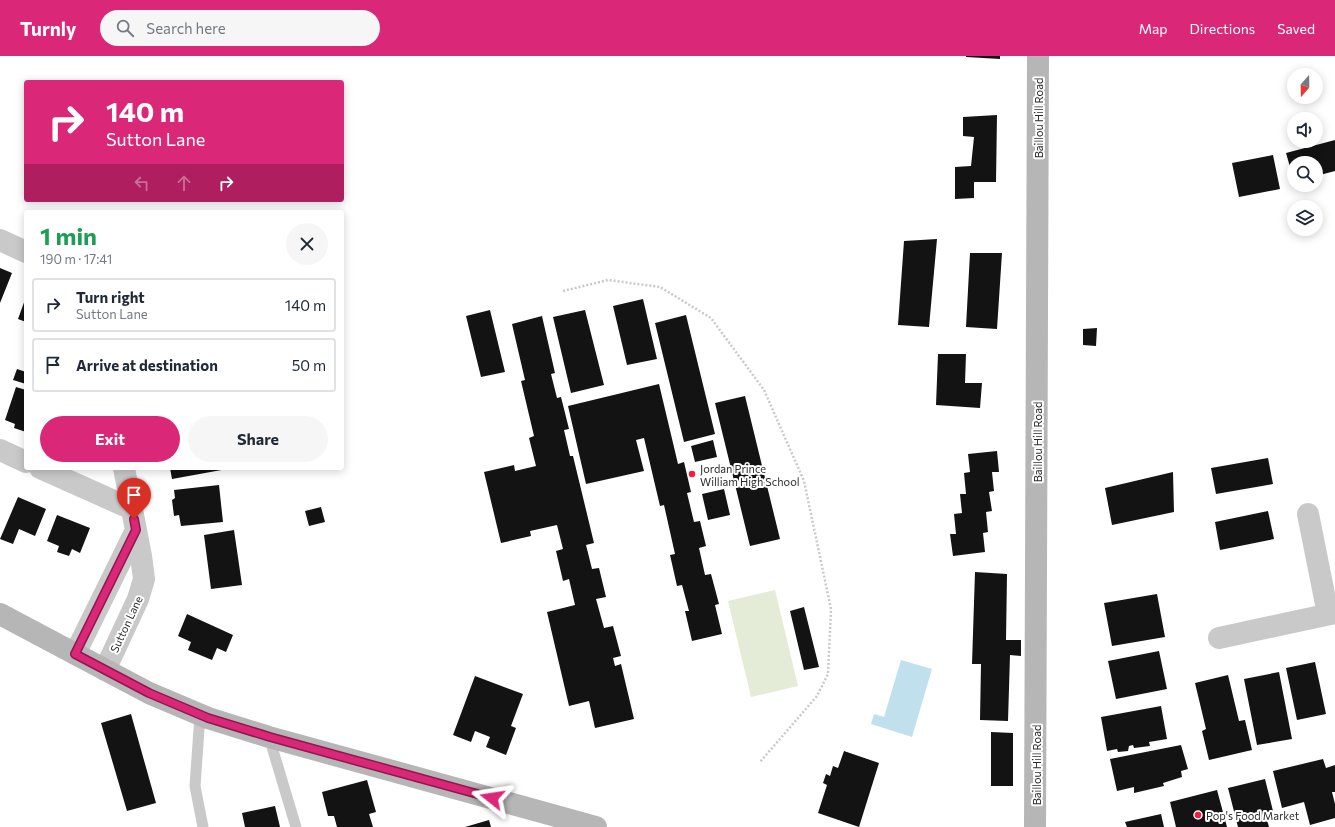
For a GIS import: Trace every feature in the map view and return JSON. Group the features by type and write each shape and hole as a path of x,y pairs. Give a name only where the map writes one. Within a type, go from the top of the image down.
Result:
{"main road":[{"name":"Baillou Hill Road","path":"1035,827 1038,56"},
{"path":"0,614 149,693 200,715 270,737 596,827"}],"street":[{"path":"0,240 24,251"},
{"path":"0,450 24,461"},
{"path":"44,470 132,509"},
{"name":"Sutton Lane","path":"105,670 142,590 143,571 124,470"},
{"path":"1219,638 1331,614 1308,514"},
{"path":"75,654 136,530"}],"lane":[{"path":"200,715 195,786 203,827"},
{"path":"270,737 296,827"}],"path":[{"path":"563,291 608,280 660,287 711,318 764,390 804,481 831,609 828,674 817,696 760,762"}],"green space":[{"path":"775,590 798,686 751,697 728,601"}],"water":[{"path":"901,660 932,669 912,737 871,724 874,714 884,717"}],"building":[{"path":"1000,56 1000,59 966,57"},
{"path":"997,115 996,182 974,182 974,198 955,199 955,167 971,166 974,137 963,136 963,117"},
{"path":"1335,140 1335,171 1323,174 1323,156 1287,156 1286,153 1305,148 1323,148 1323,143"},
{"path":"1273,155 1280,189 1239,197 1232,163"},
{"path":"937,239 929,327 898,325 904,241"},
{"path":"970,253 1002,253 997,329 966,327"},
{"path":"0,268 12,273 0,303"},
{"path":"643,299 657,359 627,365 613,306"},
{"path":"24,302 24,321 18,319"},
{"path":"490,310 505,372 481,377 466,316"},
{"path":"585,310 604,385 571,393 553,317"},
{"path":"686,315 715,434 684,442 655,323"},
{"path":"542,316 555,373 551,374 557,398 561,397 569,429 564,430 570,456 573,456 594,543 586,545 592,569 599,568 606,597 596,599 604,628 613,626 621,656 613,658 615,666 621,664 634,719 595,728 589,701 569,706 547,612 575,605 569,579 563,581 556,551 563,549 557,525 530,531 531,536 501,543 484,472 514,465 515,471 536,466 529,438 534,436 521,381 525,380 512,324"},
{"path":"1097,328 1096,346 1083,345 1083,329"},
{"path":"938,354 966,354 965,383 982,383 980,408 936,405"},
{"path":"17,369 24,371 24,383 13,380"},
{"path":"659,384 678,464 684,462 691,492 687,493 694,522 700,521 706,546 699,548 705,575 711,574 719,604 715,605 722,634 692,641 685,611 689,611 682,585 677,586 670,555 675,554 664,505 660,506 644,438 636,440 644,471 586,484 568,406"},
{"path":"16,387 24,389 24,431 14,428 15,424 5,420"},
{"path":"745,396 780,539 750,546 715,403"},
{"path":"713,440 717,457 695,462 691,446"},
{"path":"997,451 999,472 992,472 994,491 989,492 992,511 986,512 988,532 983,533 985,552 953,556 950,534 956,534 954,514 962,513 960,494 966,494 964,473 970,472 968,454"},
{"path":"1268,458 1273,484 1216,494 1211,468"},
{"path":"170,470 222,470 172,479"},
{"path":"1173,472 1174,512 1112,525 1105,488"},
{"path":"219,485 223,522 181,526 179,515 174,516 172,500 175,498 174,490"},
{"path":"724,489 730,515 708,520 702,494"},
{"path":"18,497 46,509 35,536 19,529 13,544 0,539"},
{"path":"321,507 325,522 309,526 305,511"},
{"path":"1268,511 1274,539 1220,550 1215,522"},
{"path":"57,515 90,528 80,553 72,549 69,556 57,552 59,546 47,541"},
{"path":"234,530 242,585 211,589 204,535"},
{"path":"975,572 1007,574 1006,640 1021,640 1021,656 1010,655 1008,721 980,720 981,664 972,664"},
{"path":"1157,594 1165,637 1112,646 1104,603"},
{"path":"804,607 819,667 804,670 790,611"},
{"path":"187,614 233,635 226,652 217,648 212,660 188,650 191,642 178,636"},
{"path":"1159,651 1167,689 1116,699 1108,661"},
{"path":"1315,662 1326,714 1297,720 1286,668"},
{"path":"1279,672 1292,739 1257,745 1244,679"},
{"path":"1228,675 1239,721 1245,720 1252,750 1209,760 1202,731 1206,729 1195,683"},
{"path":"475,676 523,694 511,726 516,728 506,755 486,747 490,737 475,731 471,742 453,735"},
{"path":"1161,706 1167,739 1149,742 1150,746 1134,748 1133,745 1129,746 1128,751 1118,752 1117,749 1107,751 1101,717"},
{"path":"131,714 156,803 127,811 101,723"},
{"path":"991,732 1013,733 1013,786 991,786"},
{"path":"1181,745 1188,769 1181,771 1182,777 1163,783 1164,786 1134,793 1134,787 1117,791 1110,759"},
{"path":"844,751 879,763 859,827 818,813 827,785 823,783 826,774 830,776 833,766 838,768"},
{"path":"1323,759 1326,768 1335,765 1335,792 1332,792 1335,804 1335,818 1310,825 1304,802 1282,808 1273,771"},
{"path":"1265,779 1273,811 1265,813 1269,827 1238,827 1228,788"},
{"path":"367,780 376,812 369,814 373,827 337,827 334,816 328,816 322,792"},
{"name":"Pop's Food Market","path":"1217,790 1227,827 1176,827 1170,802"},
{"path":"275,806 280,827 245,827 242,813"},
{"path":"1161,814 1164,827 1127,827 1125,822"},
{"path":"489,820 491,827 465,827"}],"place":[{"name":"Jordan Prince William High School","path":"692,474"},
{"name":"Pop's Food Market","path":"1198,815"}],"route":[{"path":"134,519 136,530 75,654 149,693 208,718 270,737 492,798"}]}
